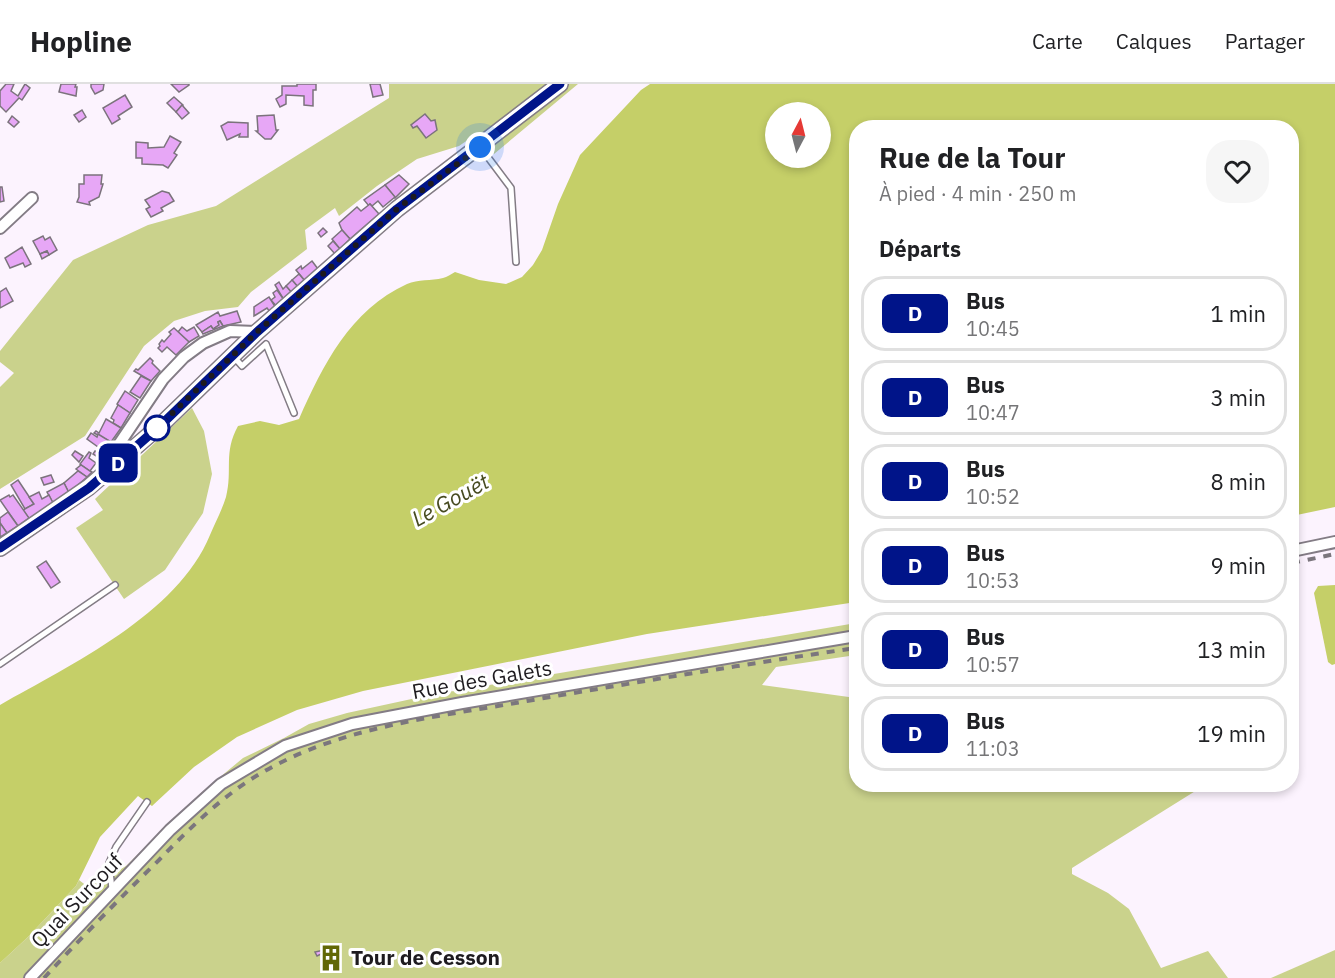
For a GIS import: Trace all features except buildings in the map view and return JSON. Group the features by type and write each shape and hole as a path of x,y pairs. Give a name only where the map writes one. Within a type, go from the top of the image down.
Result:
{"street":[{"path":"0,548 66,504 108,471 163,423 257,332 397,209 560,84"},
{"path":"0,228 32,198"},
{"path":"108,471 107,462 163,379 184,357 203,343 230,331 257,332"},
{"path":"1299,550 1335,542"},
{"name":"Rue des Galets","path":"151,850 221,784 285,746 352,724 849,637"},
{"name":"Quai Surcouf","path":"30,978 151,850"}],"lane":[{"path":"480,147 511,188 516,262"},
{"path":"233,356 242,366 266,344 294,413"},
{"path":"0,664 115,585"},
{"path":"112,891 109,863 116,847 147,802"}],"shaded area":[{"path":"389,84 578,84 494,154 478,133 459,146 417,159 377,186 339,216 335,208 305,230 307,249 251,292 238,307 205,311 174,321 144,346 85,436 0,489 0,387 14,373 0,362 0,351 73,260 148,225 216,206 389,98"},
{"path":"192,408 204,431 212,474 203,513 165,570 124,599 76,528 103,510 95,499"},
{"path":"849,624 849,656 776,667 762,685 849,697 849,792 1194,792 1072,868 1072,874 1108,893 1129,909 1161,968 1208,951 1228,978 0,978 0,963 28,937 79,880 88,887 126,866 201,793 243,758 309,724 347,713 430,695"},
{"path":"1335,950 1335,978 1271,978"}],"water":[{"name":"Le Gouët","path":"650,84 1335,84 1335,507 1299,515 1299,120 849,120 849,603 647,634 363,691 297,710 237,737 194,767 152,806 138,796 100,837 76,886 0,963 0,705 58,673 119,635 174,589 195,563 223,507 228,487 229,453 238,426 260,421 279,425 299,419 329,359 354,324 369,308 407,284 443,278 455,272 479,280 506,284 522,277 542,250 558,204 580,155 641,90"},
{"path":"1335,585 1335,664 1332,665 1328,662 1314,593 1318,586"}],"railway":[{"path":"1299,562 1335,554"},
{"path":"44,978 115,903 208,812 248,781 294,756 358,734 425,718 849,649"}],"bus line":[{"name":"D","path":"0,548 89,488 163,423 257,332 397,209 560,84"}],"place":[{"name":"Tour de Cesson","path":"331,958"}],"route":[{"path":"157,428 257,332 397,209 480,147"}]}
